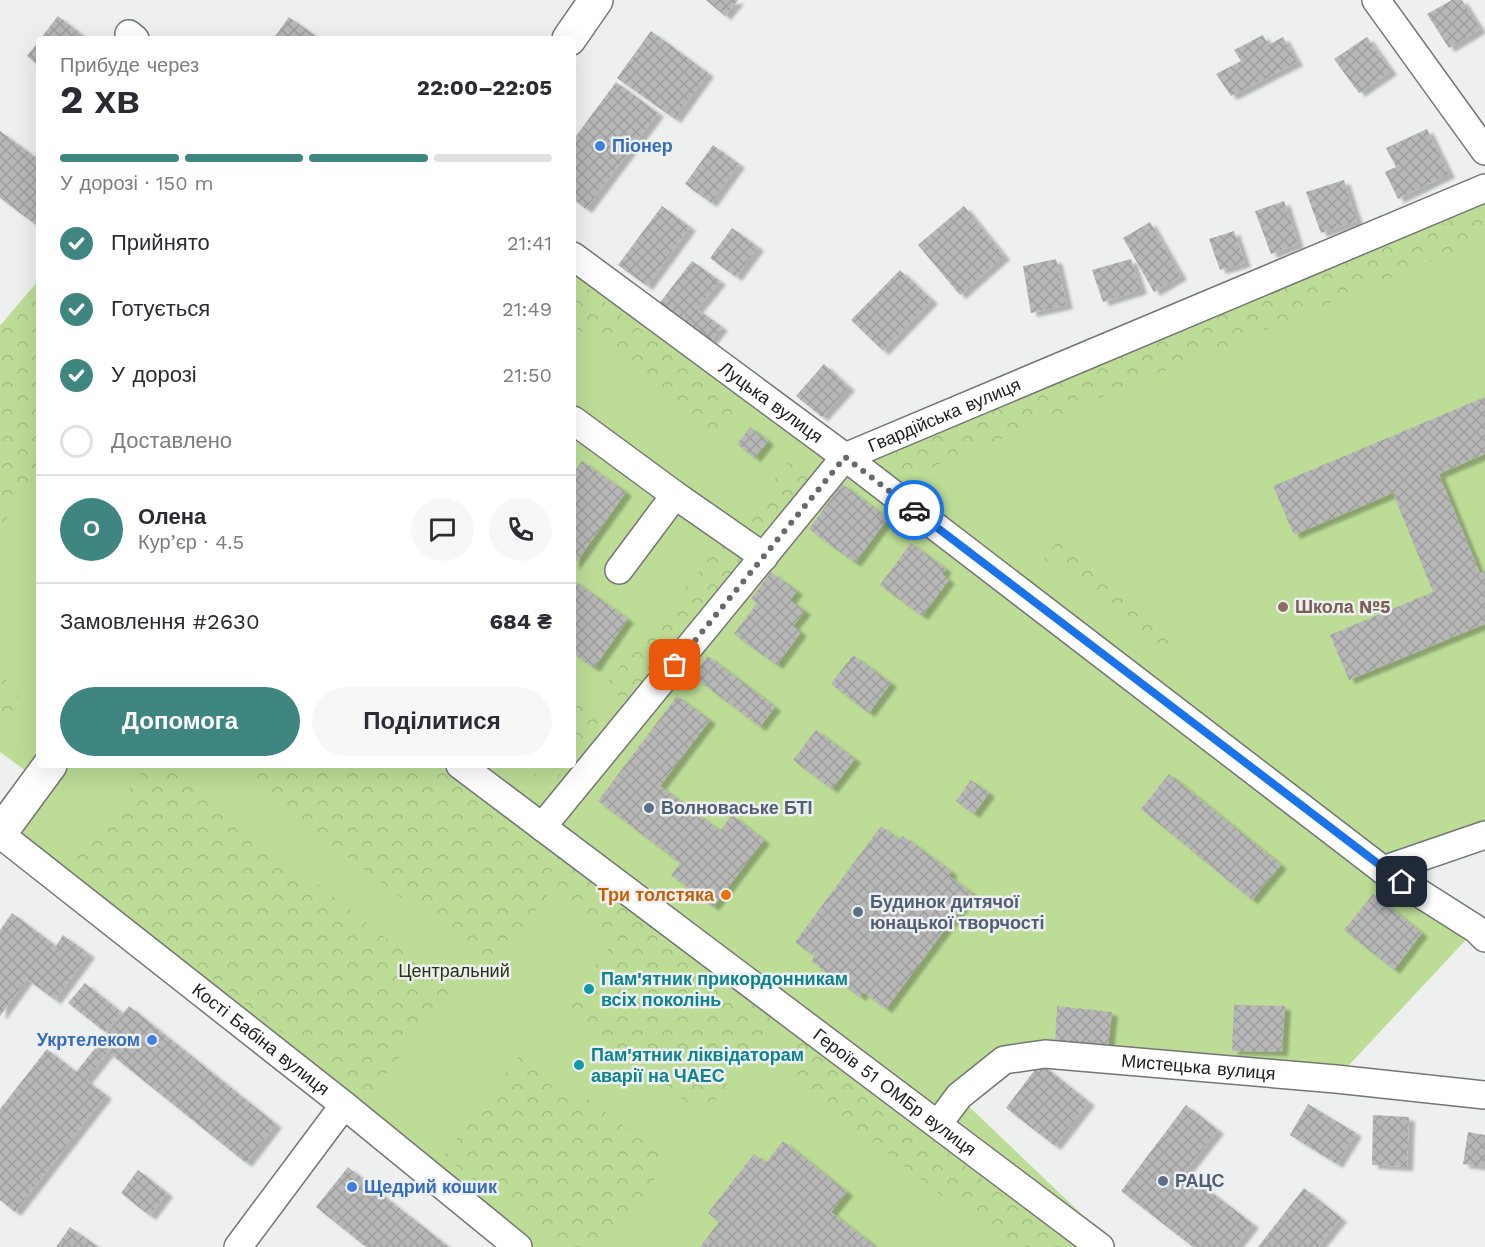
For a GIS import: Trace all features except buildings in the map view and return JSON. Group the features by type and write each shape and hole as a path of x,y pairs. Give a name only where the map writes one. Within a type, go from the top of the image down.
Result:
{"main road":[{"path":"570,36 596,0"},
{"path":"0,833 48,768"}],"street":[{"path":"1376,0 1485,151"},
{"name":"Гвардійська вулиця","path":"542,826 845,457 1485,188"},
{"name":"Луцька вулиця","path":"576,258 845,457 1383,870 1476,929 1485,938"},
{"path":"576,422 764,557"},
{"path":"619,570 675,495"},
{"name":"Героїв 51 ОМБр вулиця","path":"464,768 1100,1247"},
{"name":"Кості Бабіна вулиця","path":"0,833 344,1105 518,1247"},
{"path":"1383,870 1485,835"},
{"name":"Мистецька вулиця","path":"938,1124 958,1096 1004,1060 1045,1054 1336,1079 1485,1095"},
{"path":"238,1247 344,1105"}],"green space":[{"name":"Центральний","path":"1485,188 1485,835 1384,870 1476,929 1336,1079 1045,1054 959,1097 1116,1247 518,1247 9,841 61,768 576,768 576,258 845,457"},
{"path":"1485,206 1485,239 906,478 890,449"},
{"path":"576,279 739,406 716,436 576,327"},
{"path":"36,284 36,766 30,774 0,752 0,326"},
{"path":"36,284 36,476 23,486 0,531 0,326"},
{"path":"791,459 811,476 626,702 605,685"},
{"path":"1058,541 1178,636 1164,653 1044,559"},
{"path":"0,673 25,705 0,739"},
{"path":"576,700 601,718 576,753"},
{"path":"146,768 170,768 452,990 366,1099 69,866"},
{"path":"230,768 443,768 776,1021 704,1115 563,1008 614,941 550,892 493,967"},
{"path":"525,768 565,768 551,787"},
{"path":"798,1036 1069,1247 1007,1247 775,1065"},
{"path":"523,1051 669,1160 605,1247 559,1247 444,1156"}],"way so far":[{"path":"675,665 845,457 914,510"}],"place":[{"name":"Піонер","path":"600,146"},
{"name":"Школа №5","path":"1283,607"},
{"name":"Волноваське БТІ","path":"649,808"},
{"name":"Три толстяка","path":"726,895"},
{"name":"Будинок дитячої юнацької творчості","path":"858,912"},
{"name":"Пам'ятник прикордонникам всіх поколінь","path":"589,989"},
{"name":"Укртелеком","path":"152,1040"},
{"name":"Пам'ятник ліквідаторам аварії на ЧАЕС","path":"579,1065"},
{"name":"РАЦС","path":"1163,1181"},
{"name":"Щедрий кошик","path":"352,1187"}],"route":[{"path":"914,510 1346,842 1402,882"}]}
